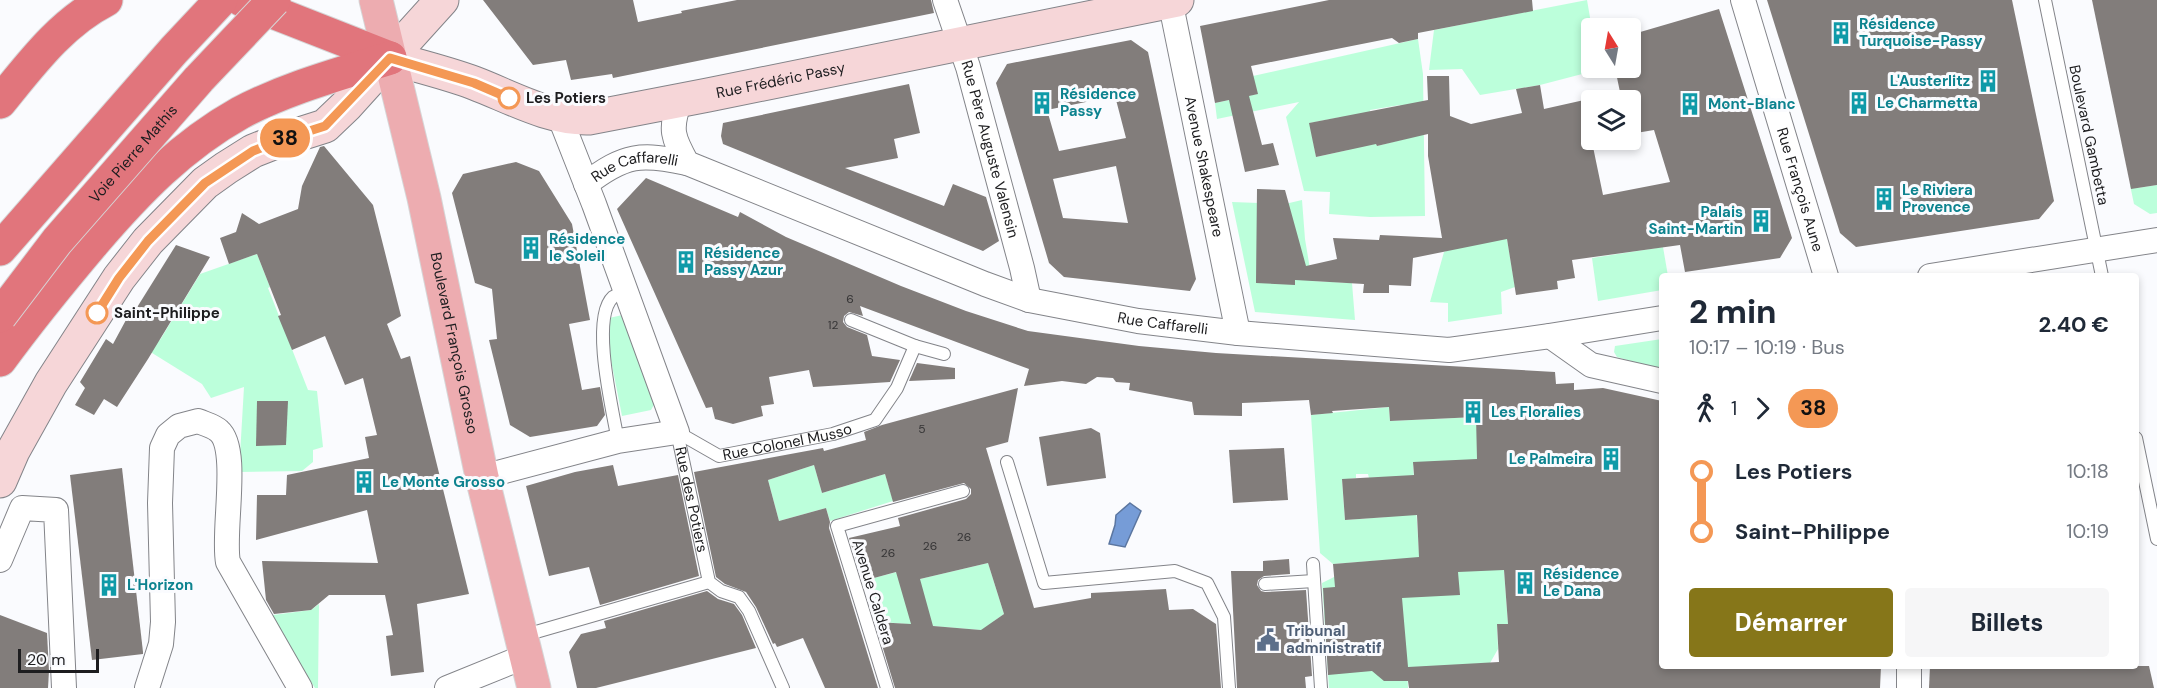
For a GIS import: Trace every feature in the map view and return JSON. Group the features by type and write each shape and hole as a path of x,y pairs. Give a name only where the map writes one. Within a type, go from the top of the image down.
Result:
{"highway":[{"path":"0,102 45,46 89,9 106,0"},
{"path":"0,249 174,50 221,0"},
{"path":"242,0 390,58"},
{"name":"Voie Pierre Mathis","path":"0,316 57,241 199,79 274,0"},
{"path":"0,360 42,303 133,197 162,168 193,143 241,113 390,58"}],"main road":[{"name":"Boulevard François Grosso","path":"376,0 424,198 482,477 534,688"}],"street":[{"path":"0,481 13,451 51,383 119,278 148,241 205,183 226,168 253,151 325,126 442,0"},
{"name":"Rue Père Auguste Valensin","path":"945,0 960,44 1029,300"},
{"name":"Rue Frédéric Passy","path":"390,58 474,83 511,99 559,115 589,118 1172,0"},
{"name":"Avenue Shakespeare","path":"1172,0 1238,333"},
{"name":"Rue François Aune","path":"1743,0 1825,273"},
{"name":"Rue Caffarelli","path":"680,101 673,118 672,133 687,163"},
{"name":"Rue des Potiers","path":"559,115 677,432"},
{"name":"Rue Caffarelli","path":"586,184 615,164 633,157 657,156 687,163 985,285 1029,300 1138,321 1238,333 1449,350 1659,318"},
{"path":"1974,273 2157,240"},
{"path":"1550,336 1590,365 1659,380"},
{"path":"147,688 161,644 163,622 160,503 162,448 168,435 179,426 198,421 221,432 228,446 226,550 228,562 300,688"},
{"path":"482,477 618,441 677,432"},
{"path":"0,560 22,508 56,510 64,688"},
{"path":"447,688 524,646"},
{"path":"1909,669 1909,688"}],"lane":[{"name":"Boulevard Gambetta","path":"2045,0 2102,273"},
{"path":"618,441 603,339 605,312 613,297 626,292"},
{"path":"851,320 915,346 944,354"},
{"name":"Rue Colonel Musso","path":"677,432 719,456 833,434 875,420 897,388 915,346"},
{"name":"Rue des Potiers","path":"677,432 709,582"},
{"path":"2139,452 2157,539"},
{"path":"1007,462 1044,583 1175,571 1207,583 1224,617 1229,688"},
{"name":"Avenue Caldera","path":"886,688 837,526 963,492"},
{"path":"1313,564 1321,688"},
{"path":"1265,584 1314,581"},
{"path":"524,646 709,582 721,591 739,597 749,611 783,688"}],"green space":[{"path":"1587,0 1590,18 1581,18 1581,74 1540,85 1480,95 1462,69 1429,70 1434,30"},
{"path":"1418,39 1423,74 1425,216 1370,217 1329,214 1330,192 1304,191 1286,117 1299,102 1217,119 1215,103 1257,94 1253,76","holes":["1400,105 1408,138 1377,146 1370,110","1341,117 1348,150 1316,157 1310,123"]},
{"path":"2130,185 2137,188 2157,185 2157,213 2150,214 2134,204"},
{"path":"1302,200 1305,239 1312,281 1352,283 1355,320 1255,312 1232,202 1285,204"},
{"path":"1505,227 1515,287 1501,292 1502,314 1448,322 1448,303 1430,302 1444,252"},
{"path":"1663,247 1667,273 1659,273 1659,291 1598,301 1592,258"},
{"path":"257,254 308,390 317,391 323,447 313,450 313,462 302,471 239,472 244,387 211,398 202,384 136,343 160,340 200,274"},
{"path":"627,314 659,396 651,410 622,416 609,350 609,318"},
{"path":"1659,339 1659,369 1617,357 1614,352 1615,346"},
{"path":"1389,407 1390,421 1476,417 1479,455 1453,513 1413,464 1422,596 1457,567 1488,565 1504,570 1508,624 1497,625 1498,649 1490,663 1407,668 1408,688 1329,688 1322,583 1334,577 1400,571 1399,559 1333,564 1320,553 1311,415","holes":["1356,474 1368,474 1369,478 1384,477 1386,517 1345,520 1342,480 1356,478"]},
{"path":"814,465 822,493 885,474 893,501 830,521 826,508 779,521 768,480"},
{"path":"988,563 1004,614 994,621 993,631 882,622 870,579 916,567 920,579"},
{"path":"319,604 318,688 315,688 266,614 267,611 273,615 311,610"}],"water":[{"path":"1130,503 1141,511 1125,547 1109,544 1116,515"}],"building":[{"path":"483,0 633,0 638,22 737,0 931,0 934,13 613,78 612,74 571,80 566,60 533,65"},
{"path":"1329,0 1532,0 1533,11 1418,33 1418,39 1399,43 1392,38 1251,66 1258,94 1249,96 1262,145 1273,143 1279,165 1245,172 1229,100 1215,103 1200,26"},
{"path":"1767,0 2012,0 2054,201 2039,219 1856,247 1840,233"},
{"path":"2092,0 2157,0 2157,185 2131,189"},
{"path":"1719,9 1792,238 1780,258 1685,272 1680,245 1572,260 1575,278 1557,281 1558,289 1516,295 1507,239 1413,258 1411,286 1389,285 1389,293 1363,293 1364,284 1295,280 1295,285 1256,283 1257,189 1285,190 1306,266 1337,259 1333,238 1379,240 1380,235 1442,238 1428,156 1428,134 1316,157 1309,123 1428,100 1427,76 1449,76 1450,116 1471,124 1522,113 1516,89 1540,85 1544,109 1581,101 1581,150 1594,150 1603,195 1670,182 1654,130 1641,132 1641,90 1620,90 1617,78 1641,78 1641,32"},
{"path":"1131,40 1148,52 1196,279 1190,291 1064,277 1049,263 996,83 1007,64","holes":["1115,96 1126,138 1059,151 1047,110","1116,166 1128,223 1063,218 1053,179"]},
{"path":"909,84 920,133 894,139 898,158 845,168 944,206 953,184 986,197 999,241 983,251 723,144 721,136 723,123"},
{"path":"324,146 373,205 401,316 387,324 401,359 410,356 469,594 417,604 424,672 391,676 386,636 393,635 385,595 329,595 311,610 274,614 266,600 262,561 378,563 367,510 256,540 257,495 286,495 287,475 369,458 365,437 377,435 363,378 345,385 325,336 292,350 257,254 229,264 220,238 236,232 242,213 259,224 298,209 302,186 320,147"},
{"path":"516,162 539,171 572,224 590,320 569,324 582,390 600,387 605,415 597,426 530,437 510,425 489,340 497,339 492,289 475,283 452,193 463,174"},
{"path":"646,178 738,217 740,212 786,237 901,286 966,311 1028,331 1139,346 1216,353 1555,372 1556,384 1574,383 1574,390 1603,388 1659,400 1659,669 1881,669 1880,688 1409,688 1408,681 1384,681 1372,671 1328,675 1323,588 1335,587 1333,564 1419,557 1417,515 1345,520 1342,479 1414,475 1413,462 1477,459 1476,417 1390,421 1389,407 1332,411 1333,413 1311,415 1309,400 1242,403 1242,416 1194,415 1192,402 1129,390 1130,383 1116,382 1113,378 1097,377 1086,384 1062,381 1024,386 1029,369 860,306 863,316 849,312 844,316 843,322 847,327 867,335 872,356 900,360 890,382 813,387 809,370 769,377 774,404 761,406 763,416 733,424 715,419 712,407 706,408 617,209","holes":["1504,570 1508,624 1497,624 1499,662 1408,667 1402,598 1460,595 1458,572"]},
{"path":"176,245 210,257 148,359 117,407 104,399 94,415 75,405 85,388 80,382 106,339 113,344 133,307 136,309"},
{"path":"917,363 955,368 955,379 909,381"},
{"path":"1018,388 1008,442 986,448 1034,608 1091,598 1091,593 1166,589 1169,610 1193,609 1216,624 1221,688 895,688 875,622 911,624 896,572 863,581 849,538 900,526 898,518 966,499 971,494 971,489 964,483 893,502 885,474 822,493 814,465 768,480 779,521 826,508 830,522 829,528 878,688 825,688 803,638 777,647 775,643 773,644 756,607 746,592 725,584 716,577 694,472 823,448 824,451 866,440 864,432","holes":["988,563 1004,614 981,630 933,626 920,579"]},
{"path":"257,401 288,401 286,445 256,446"},
{"path":"1091,428 1100,433 1106,478 1047,486 1039,437"},
{"path":"1284,448 1288,500 1233,503 1229,450"},
{"path":"613,465 618,486 678,475 699,576 600,605 589,567 549,576 526,486 575,472"},
{"name":"L'Horizon","path":"122,468 143,654 92,660 70,475"},
{"name":"Tribunal administratif","path":"1289,559 1290,574 1264,576 1258,580 1257,585 1261,591 1265,592 1306,590 1312,676 1305,677 1306,688 1237,688 1231,571 1263,571 1263,561"},
{"path":"707,591 718,599 734,604 742,615 756,648 596,688 577,688 569,652 581,634 606,628 604,621"},
{"path":"0,615 47,633 48,688 0,688"},
{"path":"2139,666 2149,666 2154,688 1929,688 1930,669 2139,669"}],"bus line":[{"name":"38","path":"97,313 119,278 148,241 205,183 253,151 325,126 390,58 474,83 509,98"}],"place":[{"name":"Résidence Turquoise-Passy","path":"1841,33"},
{"name":"L'Austerlitz","path":"1988,81"},
{"name":"Les Potiers","path":"509,98"},
{"name":"Résidence Passy","path":"1042,103"},
{"name":"Le Charmetta","path":"1859,103"},
{"name":"Mont-Blanc","path":"1690,104"},
{"name":"Le Riviera Provence","path":"1884,199"},
{"name":"Palais Saint-Martin","path":"1761,221"},
{"name":"Résidence le Soleil","path":"531,248"},
{"name":"Résidence Passy Azur","path":"686,262"},
{"name":"Saint-Philippe","path":"97,313"},
{"name":"Les Floralies","path":"1473,412"},
{"name":"Le Palmeira","path":"1611,459"},
{"name":"Le Monte Grosso","path":"364,482"},
{"name":"Résidence Le Dana","path":"1525,583"},
{"name":"L'Horizon","path":"109,585"},
{"name":"Tribunal administratif","path":"1268,640"}]}
